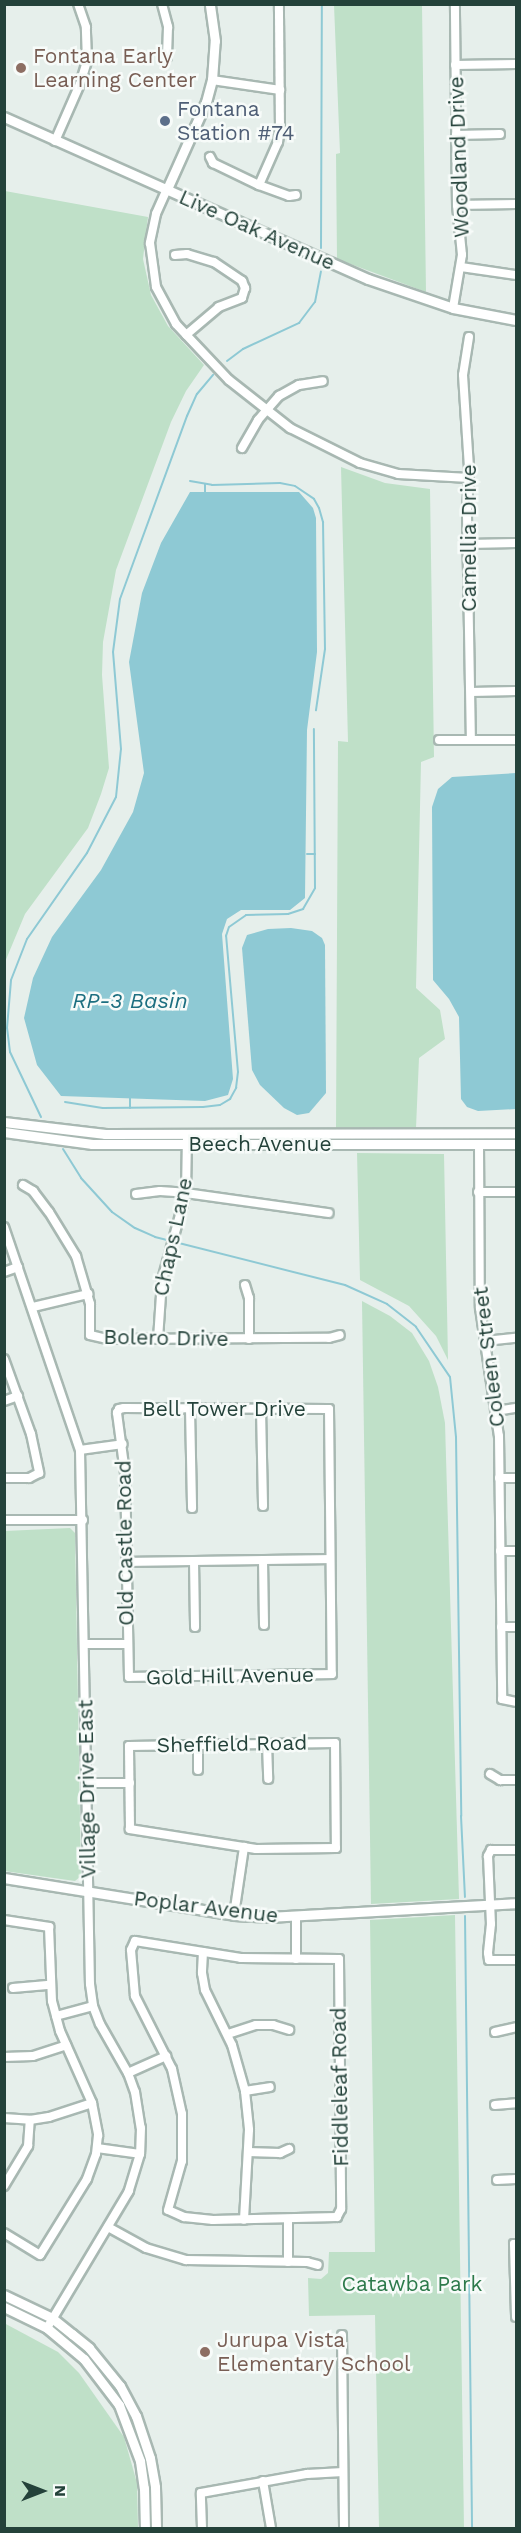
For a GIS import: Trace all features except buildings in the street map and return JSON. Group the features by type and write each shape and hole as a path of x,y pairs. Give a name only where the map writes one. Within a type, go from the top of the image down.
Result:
{"street":[{"path":"55,141 80,84 87,61 86,27 78,4"},
{"path":"162,4 168,27 166,57"},
{"path":"210,4 215,41 212,80 206,102 166,189 152,230 152,269 166,311 222,373 265,410 315,442 381,470 404,475 469,478"},
{"path":"259,185 279,138 279,4"},
{"name":"Woodland Drive","path":"453,308 461,267 462,239 457,205 455,4"},
{"path":"455,65 516,64"},
{"path":"212,80 280,90"},
{"name":"Live Oak Avenue","path":"4,117 308,253 397,290 453,308 516,320"},
{"path":"456,135 501,134"},
{"path":"210,157 213,163 259,185 289,196 296,195"},
{"path":"457,205 516,204"},
{"path":"175,255 188,254 214,262 242,281 245,288 242,298 219,307 186,335"},
{"path":"461,267 516,276"},
{"name":"Camellia Drive","path":"469,337 463,375 469,478 471,740"},
{"path":"242,448 265,410 289,390 306,383 323,381"},
{"path":"468,544 516,543"},
{"path":"471,692 516,691"},
{"path":"439,740 516,740"},
{"name":"Beech Avenue","path":"4,1122 90,1133 187,1139 516,1144"},
{"name":"Beech Avenue","path":"4,1132 92,1144 187,1139 516,1133"},
{"name":"Chaps Lane","path":"158,1339 160,1294 186,1193 187,1139"},
{"name":"Coleen Street","path":"479,1144 480,1300 496,1411 499,1478 502,1699 516,1702"},
{"name":"Bolero Drive","path":"23,1185 33,1191 63,1233 80,1266 88,1294 90,1335 108,1339 329,1338 340,1335"},
{"path":"136,1194 160,1191 186,1193 329,1213"},
{"path":"478,1192 516,1192"},
{"name":"Village Drive East","path":"4,1227 80,1450 89,1969 93,2006 105,2034 128,2073 139,2114 140,2154 129,2191 47,2328"},
{"path":"4,1272 18,1267"},
{"path":"245,1285 249,1298 249,1339"},
{"path":"33,1308 88,1294"},
{"path":"485,1341 516,1338"},
{"path":"4,1359 34,1446 39,1475 29,1478 4,1478"},
{"path":"4,1401 18,1396"},
{"path":"496,1411 516,1408"},
{"name":"Bell Tower Drive","path":"119,1409 329,1409 330,1559"},
{"name":"Old Castle Road","path":"119,1409 123,1444 129,1677"},
{"path":"190,1409 192,1508"},
{"path":"261,1409 263,1506"},
{"name":"Bell Tower Drive","path":"80,1450 123,1444"},
{"path":"499,1478 516,1478"},
{"path":"4,1520 83,1520"},
{"path":"500,1551 516,1551"},
{"path":"127,1562 330,1559"},
{"name":"Gold Hill Avenue","path":"129,1677 332,1674 330,1559"},
{"path":"263,1560 264,1625"},
{"path":"194,1561 195,1627"},
{"path":"501,1627 516,1627"},
{"path":"85,1644 128,1644"},
{"path":"267,1743 268,1779"},
{"name":"Sheffield Road","path":"130,1783 129,1746 335,1743 336,1848 244,1847"},
{"path":"198,1745 198,1770"},
{"path":"490,1774 500,1780 516,1780"},
{"path":"87,1784 130,1783 130,1829 244,1847 234,1915"},
{"path":"516,1850 491,1850 489,1853 491,1904 489,1960 516,1960"},
{"name":"Poplar Avenue","path":"4,1878 234,1915 296,1916 516,1903"},
{"path":"288,2262 288,2218 244,2220 195,2218 168,2210 182,2161 183,2124 176,2084 166,2056 140,2012 135,1996 131,1950 135,1941 241,1958 296,1959 296,1916"},
{"path":"4,1920 49,1927 50,1985 56,2016 66,2045 92,2103 97,2121 97,2148 87,2179 40,2255 4,2233"},
{"path":"203,1952 202,1973 205,1990 228,2034 245,2091 248,2152 244,2220"},
{"name":"Fiddleleaf Road","path":"288,2218 334,2218 339,2215 341,2209 339,1959 296,1959"},
{"path":"13,1988 50,1985"},
{"path":"56,2016 93,2006"},
{"path":"228,2034 256,2025 273,2025 289,2030"},
{"path":"495,2032 516,2027"},
{"path":"4,2057 33,2056 66,2045"},
{"path":"128,2073 166,2056"},
{"path":"245,2091 270,2087"},
{"path":"4,2118 30,2120 50,2117 92,2103"},
{"path":"495,2105 516,2103"},
{"path":"4,2186 28,2146 30,2120"},
{"path":"97,2148 140,2154"},
{"path":"248,2152 280,2153 289,2149"},
{"path":"497,2180 516,2179"},
{"path":"108,2227 147,2248 186,2260 307,2262 318,2265"},
{"path":"515,2244 516,2317"},
{"path":"4,2295 52,2318 88,2348 107,2369 136,2416 154,2477 156,2529"},
{"path":"4,2307 47,2328 84,2359 118,2405 140,2461 144,2488 145,2529"},
{"path":"342,2335 344,2529"},
{"path":"202,2529 201,2493 314,2472 343,2472"},
{"path":"263,2481 271,2529"}],"green space":[{"path":"334,5 422,5 426,292 337,259 336,154 340,153"},
{"path":"5,191 148,217 143,259 151,295 168,326 204,365 186,391 171,422 116,570 103,642 102,675 109,768 101,794 88,828 25,914 5,962"},
{"path":"341,467 385,483 430,489 434,757 421,762 416,988 440,1010 445,1039 419,1058 416,1128 336,1128 338,741 348,742"},
{"path":"357,1153 444,1154 448,1360 436,1336 409,1306 360,1280"},
{"path":"362,1301 390,1316 412,1333 429,1361 438,1387 445,1423 459,1899 371,1904"},
{"path":"70,1528 75,1533 81,1876 75,1881 4,1871 5,1531"},
{"name":"Catawba Park","path":"455,1915 464,2528 379,2528 375,2315 309,2316 308,2278 321,2279 328,2273 329,2252 375,2252 370,1920"},
{"path":"4,2323 58,2352 79,2373 124,2437 137,2483 138,2528 5,2528"}],"water":[{"name":"RP-3 Basin","path":"190,492 299,492 313,508 316,518 317,652 307,730 305,898 290,910 241,910 227,919 222,934 233,1079 228,1095 205,1101 61,1096 37,1065 24,1018 33,978 52,937 101,870 133,812 144,773 129,662 142,593 161,543"},
{"path":"516,773 516,1109 478,1111 467,1107 461,1099 459,1017 449,999 433,980 432,807 438,789 452,777"},
{"name":"RP-3 Basin","path":"291,928 312,931 322,938 325,945 326,1093 309,1113 297,1115 284,1108 260,1085 252,1070 242,948 247,935 268,929"}],"waterway":[{"path":"321,248 322,4"},
{"path":"227,361 243,349 299,323 315,302 321,272"},
{"path":"41,1117 10,1052 7,1028 11,980 27,939 87,853 116,797 121,749 113,652 120,599 187,416 197,394 213,375"},
{"path":"190,481 212,485 280,483 295,486 314,499 319,508 323,522 325,649 316,710"},
{"path":"205,484 205,492"},
{"path":"65,1102 103,1108 203,1107 220,1105 230,1099 236,1088 238,1072 226,936 229,927 246,915 288,914 303,909 315,888 314,729"},
{"path":"307,854 315,854"},
{"path":"130,1098 130,1108"},
{"path":"63,1149 81,1178 112,1212 135,1228 155,1237 345,1285 387,1304 416,1327 450,1377 456,1437 461,1816 465,1897"},
{"path":"465,1916 472,2528"}],"place":[{"name":"Fontana Early Learning Center","path":"21,68"},
{"name":"Fontana Station #74","path":"165,121"},
{"name":"Jurupa Vista Elementary School","path":"205,2352"}]}
